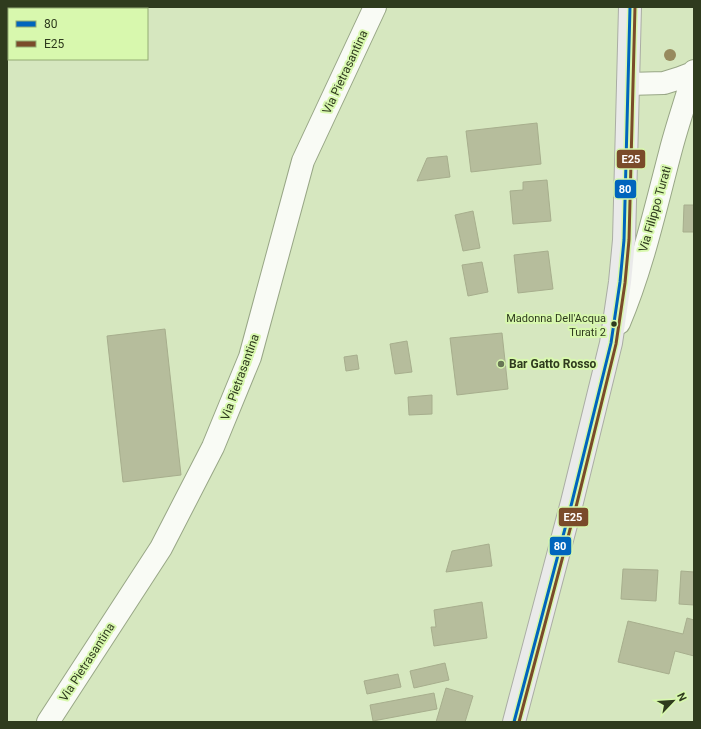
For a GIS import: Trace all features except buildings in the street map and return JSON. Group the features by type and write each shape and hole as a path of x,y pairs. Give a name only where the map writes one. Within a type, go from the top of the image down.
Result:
{"main road":[{"path":"514,722 572,502 611,343 620,282 624,240 630,7"}],"street":[{"name":"Via Pietrasantina","path":"48,722 161,548 213,447 250,356 303,161 375,7"},
{"name":"Via Filippo Turati","path":"628,84 664,83 694,72"},
{"name":"Via Filippo Turati","path":"611,343 626,306 652,223 674,139 694,72"}],"transit line":[{"name":"80","path":"514,722 572,502 611,343 620,282 624,240 630,7"},
{"name":"E25","path":"519,722 577,503 616,344 625,283 629,240 635,7"}],"place":[{"name":"Madonna Dell'Acqua Turati 2","path":"614,324"},
{"name":"Bar Gatto Rosso","path":"501,364"}]}
